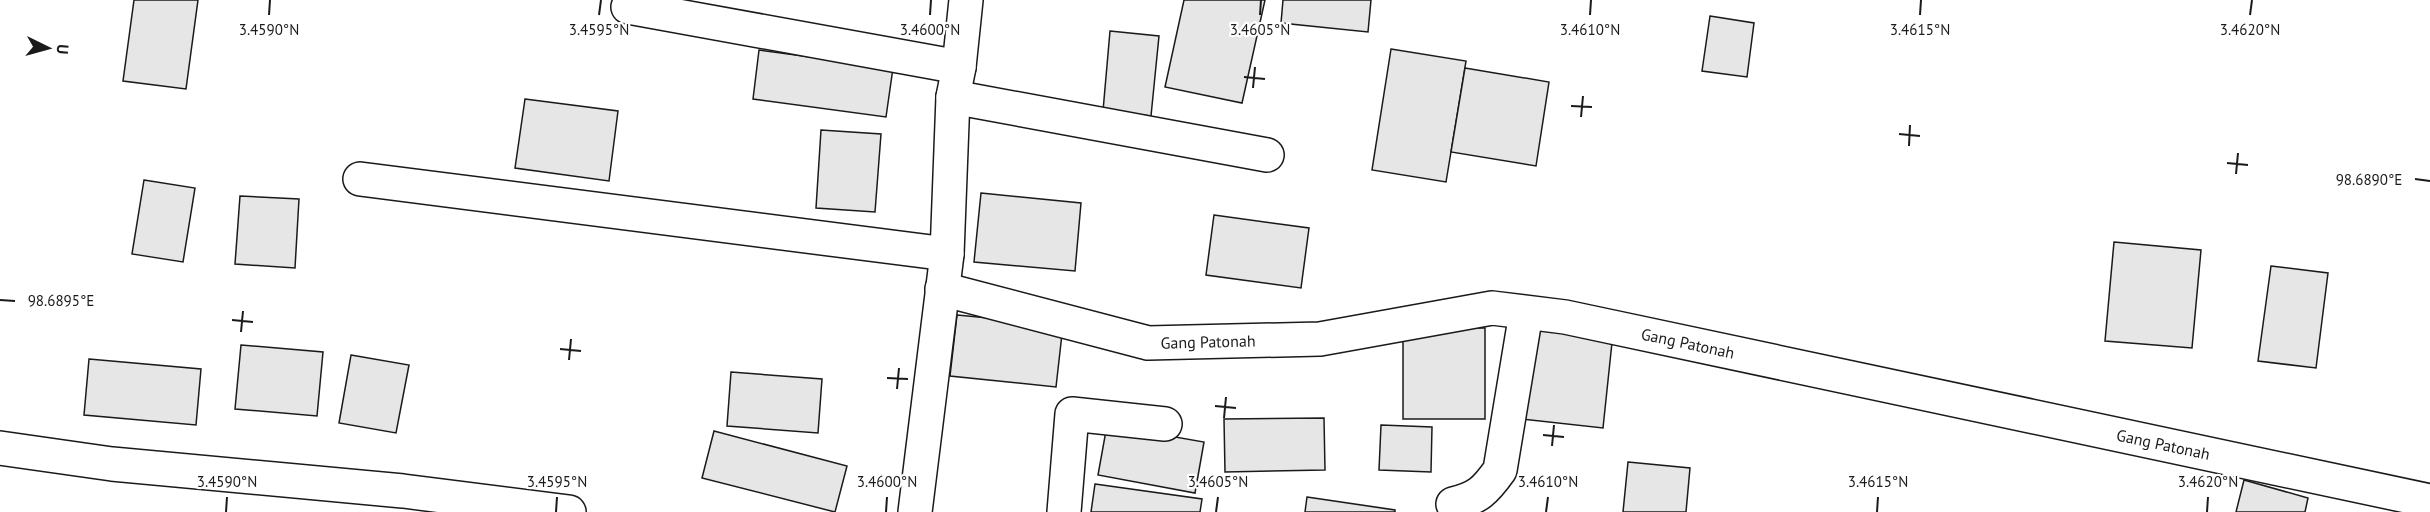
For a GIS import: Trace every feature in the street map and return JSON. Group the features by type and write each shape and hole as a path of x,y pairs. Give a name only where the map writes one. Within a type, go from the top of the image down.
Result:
{"street":[{"path":"915,512 947,254 956,82 966,0"},
{"path":"628,7 1267,155"},
{"path":"360,179 947,254"},
{"name":"Gang Patonah","path":"942,290 1148,343 1320,339 1492,308 1577,319 2430,501"},
{"path":"1453,504 1471,500 1485,490 1500,470 1526,313"},
{"path":"1064,512 1072,414 1165,424"},
{"path":"0,448 112,464 403,491 569,512"}],"building":[{"path":"134,0 198,0 186,89 123,81"},
{"path":"1184,0 1265,0 1242,103 1165,87"},
{"path":"1283,0 1371,0 1368,32 1281,23"},
{"path":"1710,16 1754,23 1747,77 1702,71"},
{"path":"1110,31 1159,36 1151,116 1103,111"},
{"path":"1391,49 1466,61 1446,182 1372,170"},
{"path":"759,50 893,68 886,117 753,99"},
{"path":"1465,68 1549,82 1536,166 1451,152"},
{"path":"525,99 618,111 609,181 515,168"},
{"path":"821,130 881,134 875,212 816,208"},
{"path":"144,180 195,188 183,262 132,254"},
{"path":"981,193 1081,203 1075,271 974,262"},
{"path":"240,196 299,199 295,268 235,264"},
{"path":"1214,215 1309,228 1301,288 1206,275"},
{"path":"2114,242 2201,250 2192,348 2105,341"},
{"path":"2271,266 2328,273 2316,368 2258,361"},
{"path":"957,315 1063,325 1056,387 950,376"},
{"path":"1533,324 1613,333 1603,428 1522,419"},
{"path":"1403,328 1485,328 1485,419 1403,419"},
{"path":"241,345 323,352 317,416 235,409"},
{"path":"351,355 409,365 396,433 339,423"},
{"path":"89,359 201,369 196,425 84,415"},
{"path":"731,372 822,379 818,433 727,426"},
{"path":"1324,418 1325,470 1225,472 1224,419"},
{"path":"1107,425 1204,442 1195,493 1098,475"},
{"path":"1381,425 1432,427 1431,472 1379,470"},
{"path":"714,431 847,466 835,512 702,478"},
{"path":"1628,462 1690,468 1686,512 1623,512"},
{"path":"2244,480 2308,498 2305,512 2236,512"},
{"path":"1095,484 1202,499 1200,512 1091,512"},
{"path":"1307,497 1395,510 1395,512 1305,512"}]}
